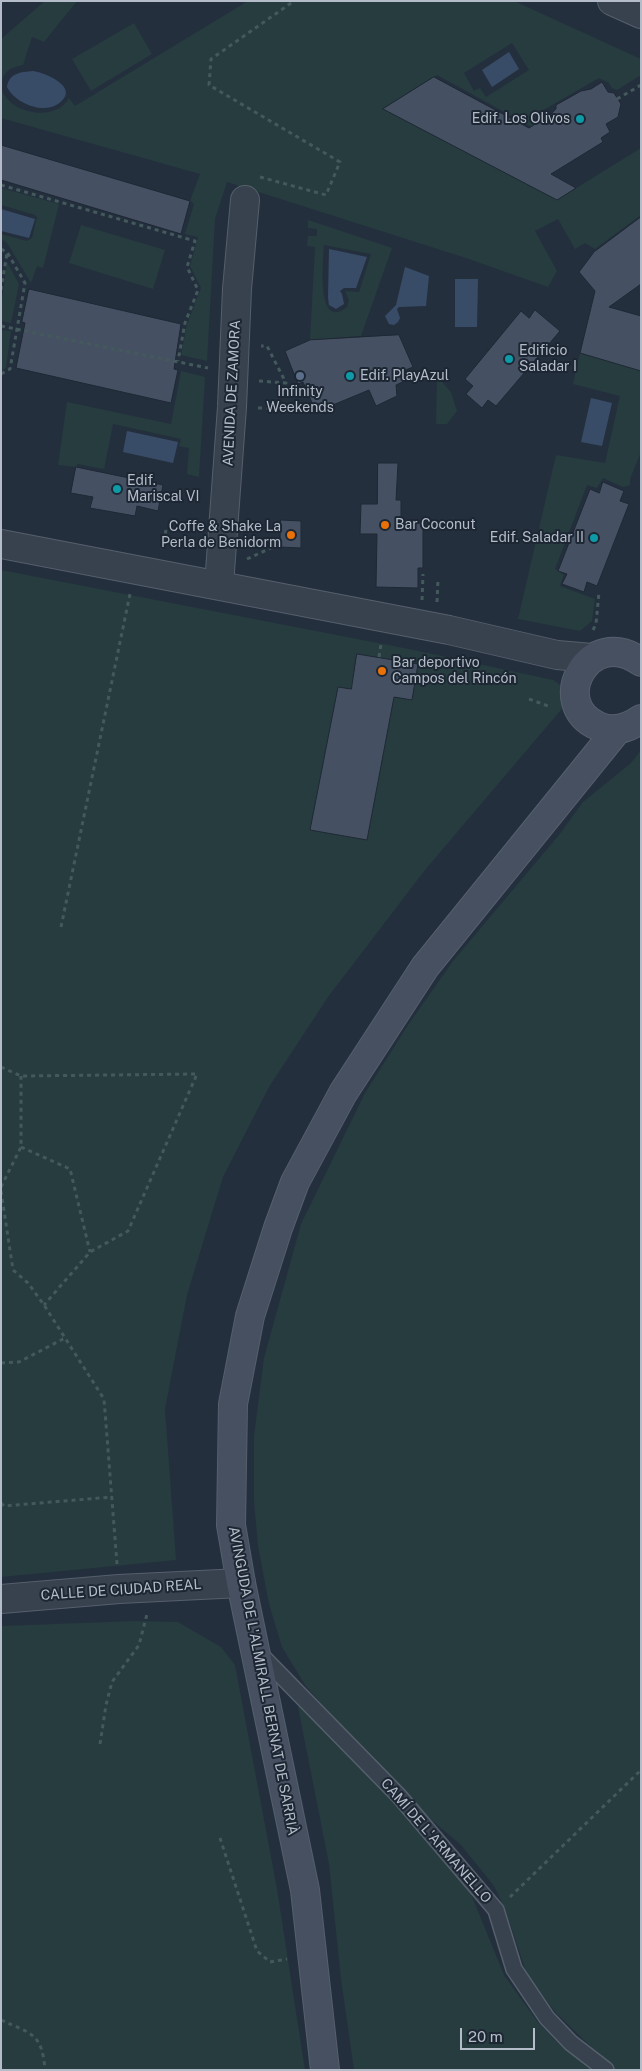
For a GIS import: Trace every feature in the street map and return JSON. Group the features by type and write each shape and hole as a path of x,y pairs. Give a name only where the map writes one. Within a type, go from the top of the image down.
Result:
{"street":[{"path":"612,1 641,14"},
{"name":"AVENIDA DE ZAMORA","path":"219,585 232,407 246,374 238,289 245,200"},
{"path":"1,544 449,630 576,657 617,652 639,659"},
{"path":"576,657 583,667 574,691 576,704 583,715 598,726 629,725"},
{"path":"583,715 589,763"},
{"name":"AVINGUDA DE L'ALMIRALL BERNAT DE SARRIÀ","path":"326,2070 305,1890 241,1583 231,1525 233,1404 250,1316 295,1182 343,1093 425,967 589,763 629,725"},
{"name":"CALLE DE CIUDAD REAL","path":"1,1599 119,1589 241,1583"}],"lane":[{"name":"CAMÍ DE L'ARMANELLO","path":"256,1650 399,1796 496,1910 514,1969 547,2018 571,2043 606,2070"}],"path":[{"path":"245,200 251,175 326,195 340,162 209,85 211,59 294,1"},
{"path":"617,98 641,84"},
{"path":"1,185 194,241 187,267 198,290 185,323 178,362"},
{"path":"1,249 7,252 25,283 10,369 1,374"},
{"path":"1,290 7,252"},
{"path":"1,326 246,374 259,382 286,383 267,346 261,346 259,355"},
{"path":"232,407 315,409"},
{"path":"61,927 134,569"},
{"path":"576,657 596,624 599,592"},
{"path":"1,1067 21,1076 197,1074 128,1231 90,1252 44,1305"},
{"path":"21,1076 21,1147 1,1189 12,1270 28,1283 44,1305 104,1399 119,1589"},
{"path":"21,1147 70,1169 90,1252"},
{"path":"1,1363 19,1362 65,1338"},
{"path":"1,1503 4,1506 112,1497"},
{"path":"100,1744 106,1705 112,1682 140,1645 155,1587"},
{"path":"496,1910 641,1770"},
{"path":"220,1838 257,1951 270,1962 312,1953"},
{"path":"1,2020 34,2035 44,2050 46,2070"}],"green space":[{"path":"45,1 77,1 44,42 32,37 23,65 9,70 4,75 1,83 1,39"},
{"path":"248,1 514,1 641,59 641,75 617,90 599,78 533,116 538,128 537,130 437,75 384,109 557,200 641,148 641,215 595,249 585,243 575,249 558,219 535,231 557,271 548,287 466,258 227,182 215,219 207,361 181,355 187,324 201,288 190,266 198,237 185,234 194,204 190,201 200,174 1,118 1,88 13,104 33,112 54,111 69,98 75,106","holes":["512,43 529,70 486,97 480,88 474,91 464,73"]},
{"path":"134,23 152,54 91,91 72,59"},
{"path":"1,188 59,204 43,268 37,266 31,283 9,246 5,241 1,240 1,234 27,241 32,238 37,217 1,205"},
{"path":"308,220 392,248 361,336 310,340 315,247 307,246 308,236 317,236 317,229 308,228","holes":["324,245 371,254 359,292 345,291 349,300 347,307 337,312 330,310 323,291"]},
{"path":"81,225 165,250 153,289 69,263"},
{"path":"7,262 19,284 11,323 1,321 1,306"},
{"path":"1,330 11,331 6,368 1,371"},
{"path":"580,353 641,371 641,452 630,479 630,485 623,487 603,478 597,488 587,485 555,569 564,575 560,586 595,599 592,621 580,631 518,619 556,455 605,463 620,396 573,384"},
{"path":"181,371 205,377 199,477 187,474 189,448 179,446 181,439 113,424 104,469 77,464 77,467 58,465 67,402 171,424"},
{"path":"437,376 451,392 457,411 447,424 436,424"},
{"path":"1,570 409,649 553,680 563,690 566,704 425,870 328,997 269,1087 223,1177 187,1295 165,1409 176,1560 1,1577"},
{"path":"641,750 641,2070 615,2070 556,2013 527,1975 506,1911 494,1886 461,1845 420,1810 330,1714 305,1685 282,1647 269,1604 258,1546 254,1501 254,1436 264,1358 301,1224 365,1093 408,1025 453,961 559,835 583,802 631,763"},
{"path":"135,1621 178,1622 221,1647 235,1665 277,1889 305,2070 1,2070 1,1626"},
{"path":"301,1705 449,1862 469,1889 504,1975 537,2021 554,2039 592,2070 354,2070 341,1979 329,1864 298,1707"}],"water":[{"path":"509,52 519,69 492,87 482,70"},
{"path":"33,71 53,78 64,87 66,92 64,98 58,104 44,108 29,105 16,98 7,87 8,82 13,76"},
{"path":"1,209 35,219 29,238 1,231"},
{"path":"329,249 367,257 356,288 344,288 340,291 344,304 336,309 329,305 328,298"},
{"path":"405,267 429,276 426,306 399,307 397,309 400,318 398,322 394,325 389,324 385,316 396,305"},
{"path":"455,279 478,279 477,327 455,327"},
{"path":"591,398 612,403 602,446 581,442"},
{"path":"127,431 178,442 173,463 123,452"}],"building":[{"path":"434,77 529,128 551,114 556,109 556,105 602,82 608,92 614,93 621,104 618,117 606,124 610,132 601,138 603,142 551,174 576,188 557,200 383,109"},
{"path":"1,145 190,201 181,234 1,180"},
{"path":"641,217 641,284 609,307 641,316 641,371 580,353 595,291 579,272 594,252"},
{"path":"29,289 181,324 174,369 178,370 171,403 16,368 25,323 22,322"},
{"name":"Edificio Saladar I","path":"535,310 560,331 496,406 488,400 482,408 466,394 473,386 465,379 521,311 529,318"},
{"name":"Edif. PlayAzul","path":"399,335 413,367 403,371 407,380 396,385 397,396 376,406 369,390 316,412 303,382 298,384 285,351 310,340"},
{"path":"378,463 398,463 396,500 401,500 401,523 423,523 423,568 418,568 418,588 376,587 377,534 360,534 361,504 377,504"},
{"name":"Edif. Mariscal VI","path":"76,467 163,485 158,511 137,506 135,516 90,508 93,497 71,493"},
{"name":"Edif. Saladar II","path":"603,482 624,491 620,501 629,504 597,586 587,582 584,592 562,584 567,574 558,571 590,489 599,493"},
{"path":"281,520 301,521 301,548 280,547"},
{"path":"357,654 418,664 412,700 394,697 367,840 310,830 338,687 351,689"}],"place":[{"name":"Edif. Los Olivos","path":"580,119"},
{"name":"Edificio Saladar I","path":"509,359"},
{"name":"Infinity Weekends","path":"300,376"},
{"name":"Edif. PlayAzul","path":"350,376"},
{"name":"Edif. Mariscal VI","path":"117,489"},
{"name":"Bar Coconut","path":"385,525"},
{"name":"Coffe & Shake La Perla de Benidorm","path":"291,535"},
{"name":"Edif. Saladar II","path":"594,538"},
{"name":"Bar deportivo Campos del Rincón","path":"382,671"}]}
